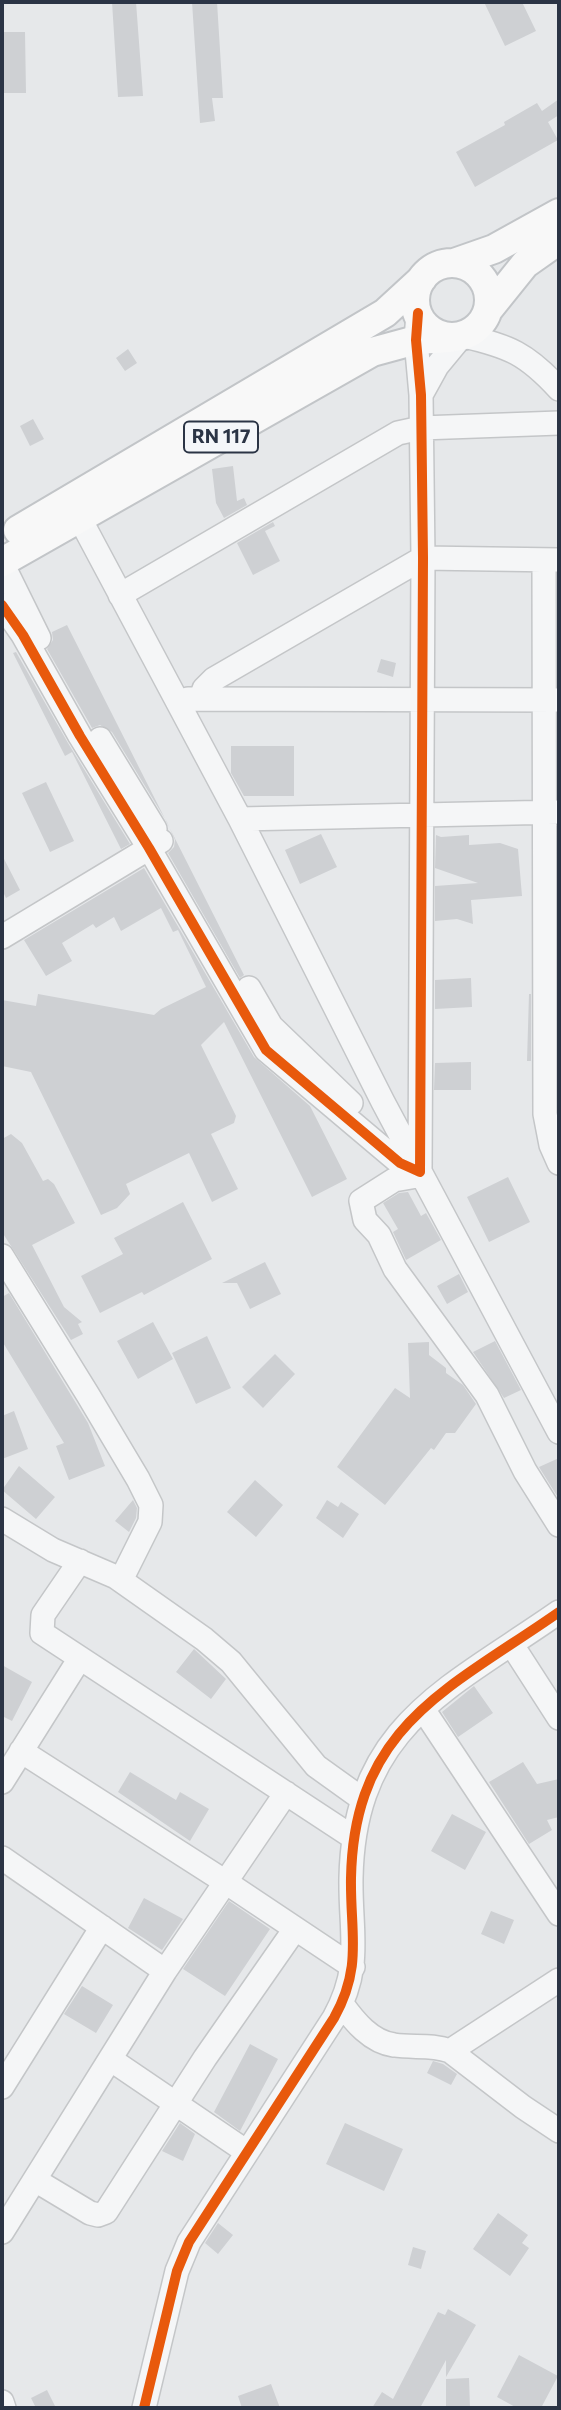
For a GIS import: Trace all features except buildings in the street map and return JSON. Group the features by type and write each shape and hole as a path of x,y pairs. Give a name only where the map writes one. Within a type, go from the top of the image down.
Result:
{"main road":[{"path":"559,213 494,250 436,267 422,279 415,297 417,327 424,325 432,331 458,337 477,328 525,264 559,240"},
{"path":"454,263 471,268 484,280 489,297 487,313"},
{"name":"RN 117","path":"2,540 385,313 422,279"},
{"name":"RN 117","path":"2,562 417,327"}],"street":[{"path":"487,313 517,352 535,365 559,389"},
{"path":"417,327 421,395 423,558 420,1171 417,1176 394,1180 360,1201 365,1220 379,1235 404,1284 487,1395 525,1471 559,1525"},
{"path":"421,395 437,366 458,337 517,352"},
{"path":"120,595 389,437 421,428 559,423"},
{"path":"79,517 559,1432"},
{"path":"202,698 204,689 215,679 423,558 552,560 552,811 545,1114 554,1134 559,1163"},
{"path":"2,562 36,633 264,1030 266,1050 400,1163 420,1171"},
{"path":"2,605 23,635 86,746 155,844"},
{"path":"176,699 552,700"},
{"path":"240,820 552,811"},
{"path":"2,937 155,844"},
{"path":"2,1256 88,1395 151,1505 150,1521 121,1580"},
{"path":"2,1519 32,1539 121,1580 224,1655 316,1766 362,1799"},
{"path":"80,1560 43,1615 41,1626 45,1635 354,1838"},
{"path":"144,2408 182,2258 196,2231 342,2004 354,1950 351,1880 354,1838 362,1799 372,1772 404,1727 423,1709 457,1682 559,1612"},
{"path":"512,1645 559,1718"},
{"path":"2,1782 80,1658"},
{"path":"423,1709 559,1914"},
{"path":"21,1751 352,1967"},
{"path":"5,2218 35,2180 164,1971 286,1793"},
{"path":"2,1858 164,1971"},
{"path":"2,2087 102,1927"},
{"path":"35,2180 90,2213 98,2215 106,2212 295,1929"},
{"path":"450,2051 559,1980"},
{"path":"342,2004 356,2023 385,2043 450,2051 559,2132"},
{"path":"110,2059 247,2152"},
{"path":"2,2402 4,2408"}],"cycle path":[{"path":"2,605 23,635 266,1050 400,1163 420,1172 423,558 421,395 416,340 418,313"},
{"path":"144,2408 177,2271 189,2242 334,2018 343,1999 352,1965 351,1878 356,1826 369,1783 389,1747 415,1716 446,1690 559,1612"}]}
